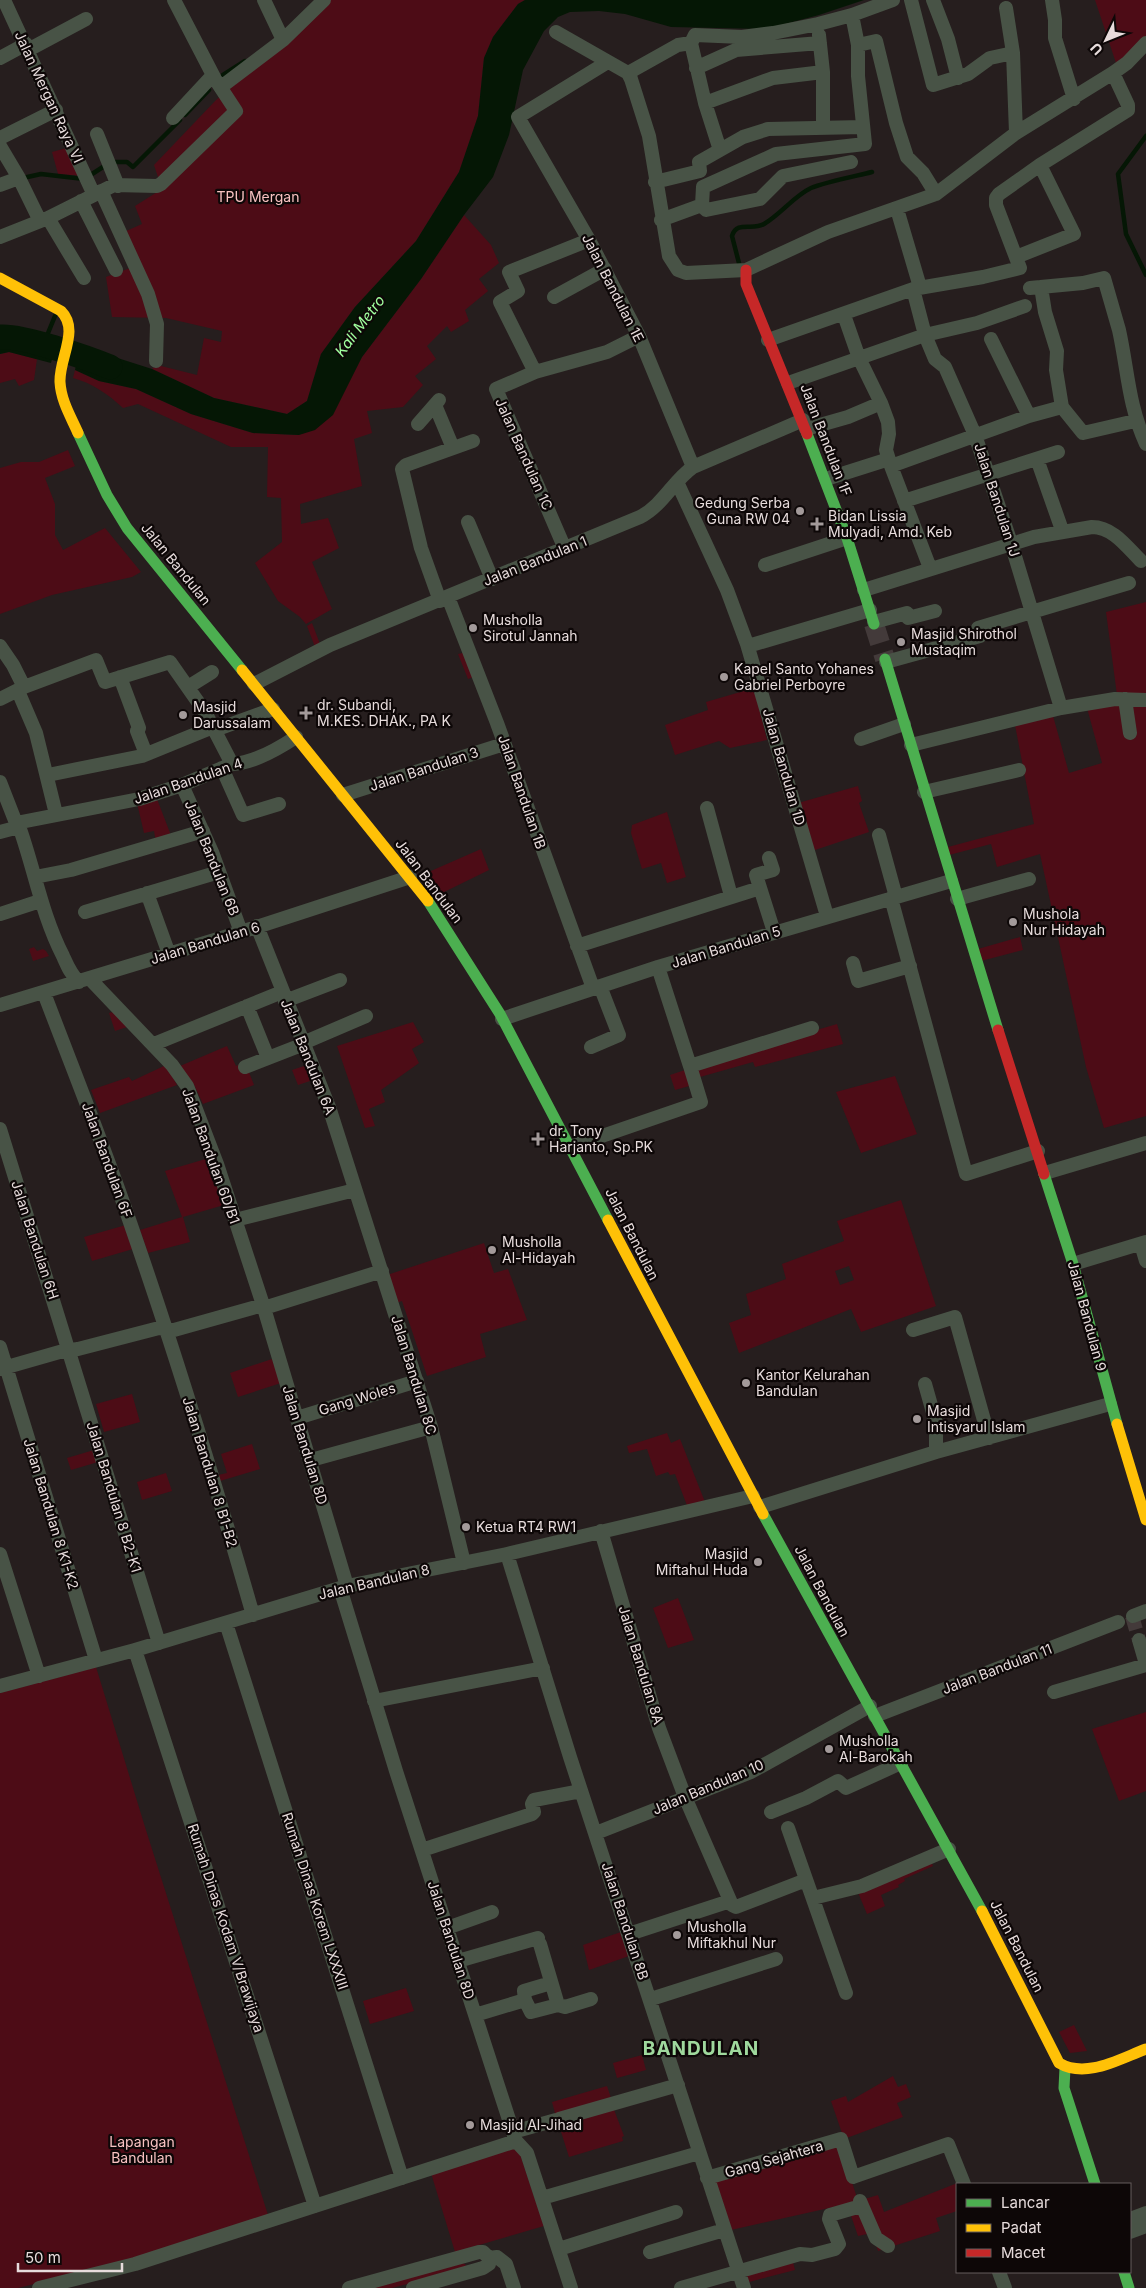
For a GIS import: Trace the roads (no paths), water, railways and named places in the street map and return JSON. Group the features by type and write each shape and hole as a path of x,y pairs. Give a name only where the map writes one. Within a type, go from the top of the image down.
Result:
{"main road":[{"name":"Jalan Bandulan 1F","path":"746,270 746,284 826,479 848,538 873,619"},
{"name":"Jalan Bandulan","path":"0,278 65,314 70,328 59,387 77,433 120,517 410,877 439,916 502,1019 756,1502 950,1849 1055,2056 1065,2068"},
{"path":"885,660 951,881"},
{"name":"Jalan Bandulan 9","path":"951,881 1073,1264 1110,1404 1146,1520"},
{"path":"1095,2183 1064,2088 1065,2068 1090,2069 1146,2048"},
{"path":"1124,2273 1129,2288"}],"street":[{"name":"Jalan Mergan Raya VI","path":"4,0 56,110 92,195"},
{"path":"0,237 44,219 92,195 118,186 161,184 236,111 217,81 174,0"},
{"path":"264,0 283,40"},
{"path":"173,118 217,81 283,40 324,0"},
{"path":"720,150 696,68 691,43 695,35 742,38 818,24 852,15 893,0"},
{"path":"910,0 933,85 968,74 990,58 1013,54"},
{"path":"932,0 948,39 958,78"},
{"path":"1052,0 1055,38 1074,98"},
{"path":"1006,8 1013,54 1016,133"},
{"path":"851,162 783,176 760,199 706,210 702,205 703,187 724,180 755,162 776,154 865,144 858,76 858,45 852,15"},
{"path":"0,58 86,19"},
{"path":"818,24 823,72 823,126"},
{"path":"556,32 606,63 628,73 638,95 649,136 661,220 669,256 678,270 686,273 746,270 828,232 936,194 1016,133 1113,73 1146,43"},
{"path":"858,45 876,41 896,123 907,157 923,172 936,194"},
{"path":"628,73 678,44 691,43"},
{"path":"696,68 736,50 820,43"},
{"name":"Jalan Bandulan 1E","path":"606,63 518,117 589,240 639,336 694,467"},
{"path":"705,103 774,78 823,72"},
{"path":"768,340 917,288 983,277 1020,268 996,205 996,198 1004,190 1040,165 1128,110 1128,105 1113,73"},
{"path":"0,138 56,110"},
{"path":"656,182 700,171 699,162 743,137 768,129 823,126 864,127"},
{"path":"97,134 118,186"},
{"path":"0,146 44,219 84,278"},
{"path":"1016,257 1074,234 1040,165"},
{"path":"0,185 19,178"},
{"path":"92,195 116,270"},
{"path":"92,195 148,294 157,324 156,361"},
{"path":"661,220 702,205"},
{"path":"826,479 890,462 975,435 946,367 935,359 925,335 917,288 897,209"},
{"path":"535,372 500,302 518,291 509,272 589,240"},
{"path":"554,297 605,270"},
{"path":"1135,420 1083,433 1062,407 1056,370 1057,351 1036,288 1083,283 1104,278 1119,332 1135,420 1146,444"},
{"path":"788,384 925,335 977,323 1025,306"},
{"path":"844,315 859,358 881,402 888,422 889,434 886,450 930,568"},
{"name":"Jalan Bandulan 1C","path":"566,549 496,389 535,372 597,355 639,336"},
{"path":"990,339 1028,416"},
{"path":"418,424 438,401 453,448 473,441"},
{"name":"Jalan Bandulan 1","path":"254,684 330,645 566,549 649,512 694,467 804,424 848,417 881,402"},
{"name":"Jalan Bandulan 1J","path":"1061,708 1012,543 975,435 1028,416 1062,407"},
{"name":"Jalan Bandulan 1B","path":"453,448 406,465 402,469 421,548 504,744 577,946 619,1036 592,1047"},
{"path":"904,501 1058,452"},
{"path":"1037,459 1062,530"},
{"name":"Jalan Bandulan 1D","path":"677,482 727,590 748,646 827,916"},
{"path":"468,522 492,579"},
{"path":"864,590 1012,543 1062,530 1099,527 1111,532 1141,561"},
{"path":"765,565 848,538"},
{"path":"885,660 980,636 978,628 1129,582"},
{"path":"748,646 873,619 907,613 908,618 935,611"},
{"path":"0,646 13,665 36,733 48,775 56,814"},
{"path":"0,699 96,660 105,682 168,661 172,662 214,729 243,815 279,804"},
{"path":"188,687 212,672"},
{"path":"120,677 137,720 139,728 137,731 146,754"},
{"path":"911,745 1061,708 1115,699 1146,700"},
{"path":"1125,700 1130,733"},
{"path":"48,775 103,765 146,754 273,709"},
{"path":"861,739 904,724"},
{"name":"Jalan Bandulan 4","path":"0,832 56,814 139,799 182,785 227,766 248,761 280,747 296,737"},
{"name":"Jalan Bandulan 3","path":"343,795 504,744"},
{"path":"924,792 1020,770"},
{"name":"Jalan Bandulan 6D/B1","path":"0,782 18,825 35,877 40,901 70,971 85,980 154,1044 186,1086 204,1127 263,1307"},
{"name":"Jalan Bandulan 6B","path":"182,785 203,832 241,932"},
{"path":"707,808 731,896"},
{"path":"35,877 71,870 203,832"},
{"path":"879,835 910,966 966,1174 1038,1151"},
{"path":"769,858 773,870 756,875 774,932"},
{"path":"85,912 219,872"},
{"name":"Jalan Bandulan 6","path":"0,1005 241,932 410,877"},
{"path":"957,899 1029,880"},
{"name":"Jalan Bandulan 5","path":"502,1019 658,967 951,881"},
{"path":"577,946 760,888"},
{"path":"148,893 169,954"},
{"path":"0,914 40,901"},
{"name":"Jalan Bandulan 6A","path":"257,926 328,1107 355,1190"},
{"path":"853,963 858,981 910,966"},
{"path":"570,1147 701,1102 658,967"},
{"path":"154,1044 246,1006 340,980"},
{"name":"Jalan Bandulan 6F","path":"44,993 97,1127 166,1329"},
{"path":"246,1006 268,1058"},
{"path":"245,1067 366,1016"},
{"path":"690,1066 812,1028"},
{"name":"Jalan Bandulan 6H","path":"0,1129 70,1351"},
{"path":"1045,1173 1146,1142"},
{"path":"235,1220 355,1190"},
{"name":"Jalan Bandulan 8C","path":"355,1190 431,1427 464,1563"},
{"path":"1073,1264 1143,1243 1146,1261"},
{"path":"3,1369 159,1328 174,1330 263,1307 382,1271"},
{"name":"Jalan Bandulan 8D","path":"263,1307 311,1460 374,1701 515,2136 527,2153 572,2288"},
{"path":"913,1330 955,1317 989,1438"},
{"name":"Jalan Bandulan 8 B1-B2","path":"166,1329 253,1615"},
{"name":"Jalan Bandulan 8 K1-K2","path":"0,1347 3,1369 96,1660"},
{"name":"Jalan Bandulan 8 B2-K1","path":"70,1351 159,1643"},
{"name":"Gang Woles","path":"298,1418 417,1381"},
{"path":"925,1384 936,1423 936,1452"},
{"path":"756,1502 1110,1404"},
{"path":"311,1460 431,1427"},
{"name":"Jalan Bandulan 8","path":"0,1686 136,1650 343,1587 507,1554 601,1531 756,1502"},
{"name":"Jalan Bandulan 8A","path":"601,1531 654,1711 685,1797 730,1901"},
{"path":"0,1554 39,1676"},
{"name":"Jalan Bandulan 8B","path":"507,1554 699,2154 744,2288"},
{"name":"Jalan Bandulan 11","path":"873,1711 1118,1622"},
{"name":"Rumah Dinas Korem LXXXIII","path":"226,1623 402,2178"},
{"path":"1054,1692 1146,1664 1139,1640"},
{"name":"Rumah Dinas Kodam V/Brawijaya","path":"136,1650 316,2206"},
{"path":"374,1701 543,1668"},
{"name":"Jalan Bandulan 10","path":"596,1833 752,1772 873,1711"},
{"path":"771,1812 806,1798 838,1781 846,1788 902,1763"},
{"path":"422,1850 532,1814 534,1812 532,1804 534,1800 582,1790"},
{"path":"788,1828 846,1993"},
{"path":"812,1898 862,1886 950,1849"},
{"path":"629,1934 730,1901 736,1907 806,1880"},
{"path":"447,1928 492,1912"},
{"path":"458,1961 539,1941 558,2005"},
{"path":"651,2000 776,1959"},
{"path":"551,1983 524,1991 525,2000 531,2012 558,2005 565,2007 591,1999"},
{"path":"475,2015 525,2000"},
{"path":"39,2288 136,2264 402,2178 558,2120 678,2085"},
{"name":"Gang Sejahtera","path":"707,2178 841,2140 853,2178 948,2144 964,2183"},
{"path":"542,2198 699,2154"},
{"path":"681,2288 738,2270 800,2254 812,2255 835,2249 839,2244 828,2219 830,2215 861,2203 876,2238 888,2246"},
{"path":"559,2249 676,2212"},
{"path":"1131,2231 1142,2220"},
{"path":"650,2252 724,2230"},
{"path":"349,2288 479,2252 484,2252 489,2258 489,2264 483,2268 413,2288"},
{"path":"489,2258 497,2257 506,2264 514,2288"},
{"path":"999,2273 1005,2288"}],"water":[{"path":"525,0 864,0 819,15 766,29 671,27 625,14 599,11 570,12 558,17 544,31 523,70 509,135 493,177 464,215 421,279 362,357 333,415 315,430 299,435 253,433 191,414 136,389 99,381 75,370 80,346 152,369 214,398 287,414 307,401 321,354 355,307 416,241 459,172 478,116 484,58 493,37 518,4"},
{"path":"0,326 58,336 51,363 9,352 0,354"}],"waterway":[{"path":"223,75 245,61"},
{"path":"185,115 209,90"},
{"path":"111,162 127,162 133,167 180,120"},
{"path":"1146,136 1118,174 1126,234 1146,275"},
{"path":"89,176 106,165"},
{"path":"740,267 732,236 737,228 755,227 764,224 811,188 872,172"},
{"path":"23,178 41,174 84,179"},
{"path":"46,338 55,316"},
{"name":"Kali Metro","path":"0,337 10,337 39,343 110,367"}],"tunnel":[{"path":"874,624 885,659"},
{"path":"1132,1616 1139,1640"}],"place":[{"name":"Gedung Serba Guna RW 04","path":"800,511"},
{"name":"Bidan Lissia Mulyadi, Amd. Keb","path":"817,524"},
{"name":"Musholla Sirotul Jannah","path":"473,628"},
{"name":"Masjid Shirothol Mustaqim","path":"901,642"},
{"name":"Kapel Santo Yohanes Gabriel Perboyre","path":"724,677"},
{"name":"dr. Subandi, M.KES. DHAK., PA K","path":"306,713"},
{"name":"Masjid Darussalam","path":"183,715"},
{"name":"Mushola Nur Hidayah","path":"1013,922"},
{"name":"dr. Tony Harjanto, Sp.PK","path":"538,1139"},
{"name":"Musholla Al-Hidayah","path":"492,1250"},
{"name":"Kantor Kelurahan Bandulan","path":"746,1383"},
{"name":"Masjid Intisyarul Islam","path":"917,1419"},
{"name":"Ketua RT4 RW1","path":"466,1527"},
{"name":"Masjid Miftahul Huda","path":"758,1562"},
{"name":"Musholla Al-Barokah","path":"829,1749"},
{"name":"Musholla Miftakhul Nur","path":"677,1935"},
{"name":"Masjid Al-Jihad","path":"470,2125"}],"district":[{"name":"BANDULAN","path":"701,2048"}],"park label":[{"name":"TPU Mergan","path":"258,197"},
{"name":"Lapangan Bandulan","path":"142,2150"}]}
